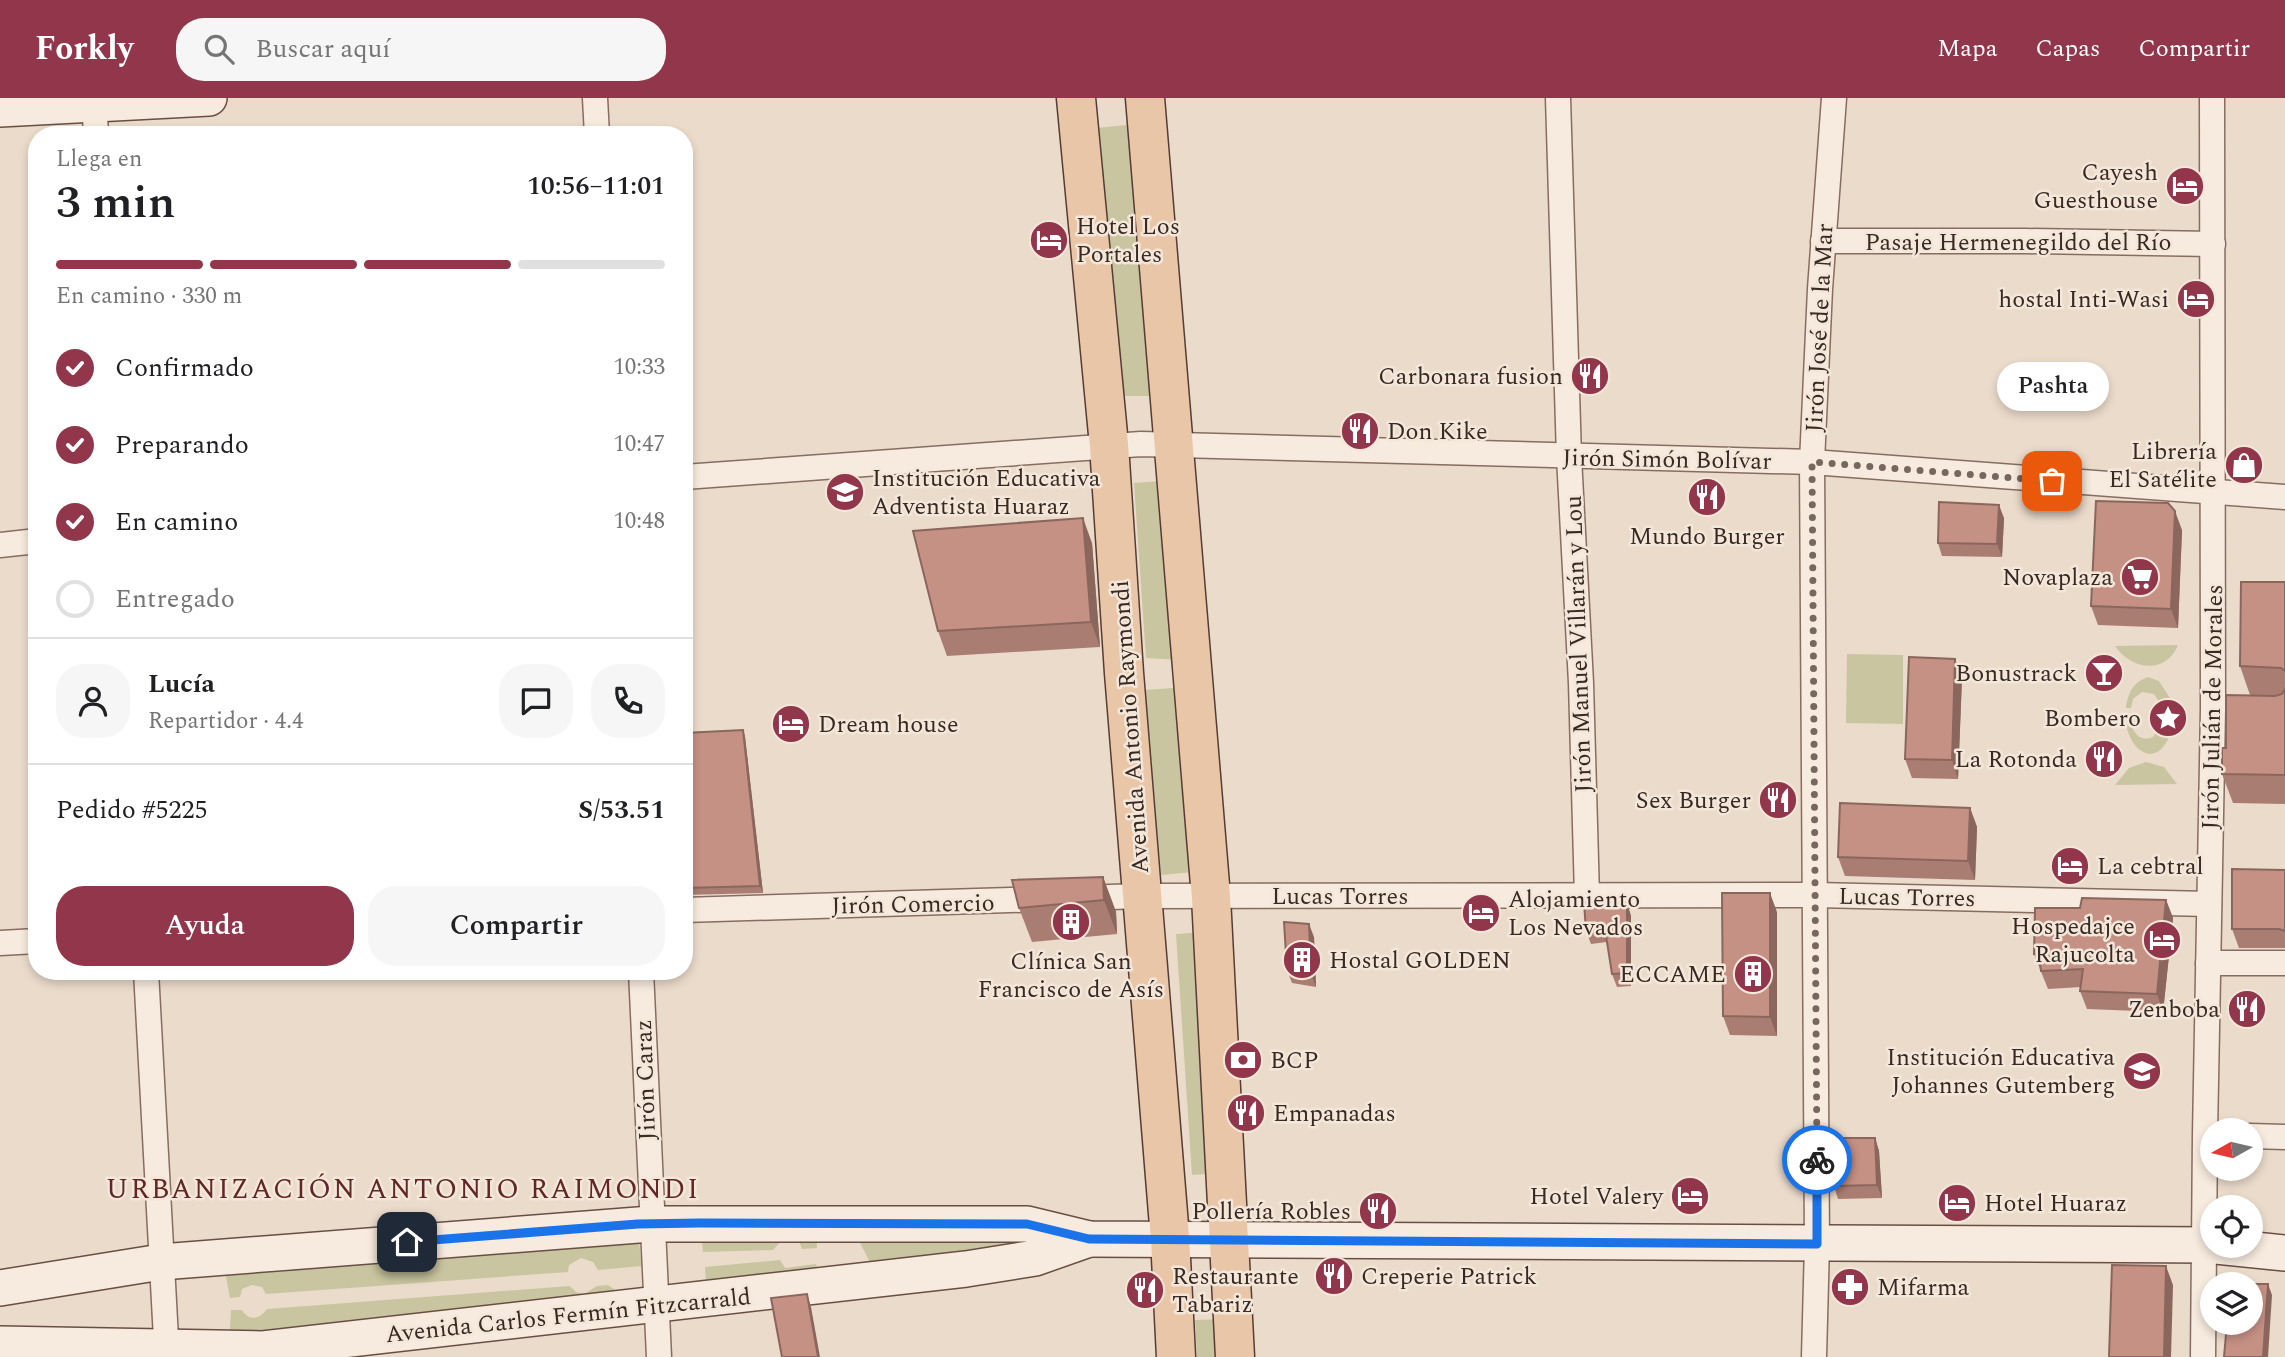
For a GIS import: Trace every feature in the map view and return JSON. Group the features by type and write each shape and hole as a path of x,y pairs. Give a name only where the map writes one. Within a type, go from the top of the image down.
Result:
{"main road":[{"path":"0,109 95,112 209,98"},
{"name":"Avenida Antonio Raymondi","path":"1076,98 1109,445 1124,673 1170,1238 1176,1357"},
{"path":"1145,98 1211,897 1235,1357"},
{"name":"Avenida Carlos Fermín Fitzcarrald","path":"0,1287 161,1262 651,1224 1027,1224 1089,1239 2200,1245"},
{"name":"Avenida Carlos Fermín Fitzcarrald","path":"0,1345 167,1351 263,1349 966,1269 1035,1258 1089,1239"},
{"name":"Avenida Carlos Fermín Fitzcarrald","path":"2263,1251 2285,1253"}],"street":[{"path":"595,98 597,126"},
{"name":"Jirón Manuel Villarán y Lou","path":"1559,98 1587,896"},
{"name":"Jirón José de la Mar","path":"1814,1357 1817,1244 1812,462 1823,241 1834,98"},
{"name":"Jirón Julián de Morales","path":"2208,1118 2209,904 2225,710 2213,493 2212,98"},
{"name":"Pasaje Hermenegildo del Río","path":"1823,241 2213,244"},
{"name":"Jirón Simón Bolívar","path":"693,476 1109,445 1174,445 1812,462 2213,493 2285,496"},
{"path":"0,545 28,542"},
{"name":"Lucas Torres","path":"1143,896 1816,895 2209,904"},
{"name":"Jirón Comercio","path":"693,909 1143,896"},
{"path":"0,943 28,942"},
{"path":"2208,963 2285,963"},
{"path":"146,980 167,1351"},
{"name":"Jirón Caraz","path":"641,980 659,1357"},
{"path":"2263,1136 2285,1136"},
{"name":"Jirón Julián de Morales","path":"2203,1357 2210,1258"}],"shaded area":[{"path":"1136,124 1159,396 1119,396 1097,128"},
{"path":"1172,480 1180,660 1146,658 1134,483"},
{"path":"2178,645 2173,655 2165,661 2148,666 2130,660 2115,646"},
{"path":"1847,654 1903,655 1903,724 1846,723"},
{"path":"2148,677 2159,681 2170,698 2160,703 2154,694 2142,692 2133,699 2131,708 2126,708 2132,689"},
{"path":"1188,687 1204,871 1161,875 1145,690"},
{"path":"2131,723 2136,734 2142,738 2153,737 2159,728 2170,735 2158,752 2145,753 2138,749 2129,734 2126,724"},
{"path":"2146,762 2164,767 2177,784 2115,785 2129,768"},
{"path":"1209,932 1222,1173 1192,1175 1176,934"},
{"path":"700,1225 816,1226 817,1248 802,1249 799,1241 781,1241 773,1250 703,1252"},
{"path":"851,1225 1084,1239 878,1278"},
{"path":"637,1226 642,1266 598,1270 593,1262 581,1258 569,1265 568,1272 266,1294 262,1287 252,1285 242,1289 240,1297 230,1298 224,1265"},
{"path":"780,1260 785,1268 816,1264 823,1283 707,1297 705,1267"},
{"path":"608,1285 639,1306 229,1346 231,1310 242,1310 255,1318 267,1309 570,1286 576,1292 584,1294 597,1286"},
{"path":"1226,1319 1228,1357 1197,1357 1195,1320"}],"building":[{"name":"Novaplaza","path":"2096,501 2168,503 2175,511 2171,609 2091,606"},
{"path":"1939,502 1999,505 1997,544 1938,543"},
{"path":"1083,518 1091,622 938,631 913,531"},
{"path":"2241,582 2285,582 2285,671 2281,668 2240,666"},
{"path":"1909,657 1955,659 1952,760 1905,759"},
{"path":"2285,689 2285,775 2222,774 2222,748 2226,748 2226,695 2275,696 2282,694"},
{"path":"743,730 760,886 693,888 693,733"},
{"path":"1840,803 1970,808 1968,861 1838,857"},
{"path":"2232,869 2285,870 2285,931 2232,929"},
{"path":"1103,877 1104,900 1019,908 1012,880"},
{"name":"ECCAME","path":"1722,893 1770,893 1770,1017 1723,1016"},
{"path":"2082,898 2166,900 2157,994 2080,991 2083,969 2041,971 2039,953 2034,954 2035,908 2080,908"},
{"path":"1584,902 1627,903 1627,973 1612,974 1605,929 1586,931"},
{"name":"Hostal GOLDEN","path":"1284,922 1309,924 1311,974 1287,970"},
{"path":"1831,1138 1875,1138 1877,1185 1834,1186"},
{"path":"2112,1265 2166,1266 2164,1357 2109,1357"},
{"path":"2263,1284 2268,1284 2263,1357 2224,1357 2226,1335 2263,1335"},
{"path":"807,1294 818,1357 782,1357 771,1298"}],"way so far":[{"path":"1817,1160 1812,462 2052,481"}],"place":[{"name":"Cayesh Guesthouse","path":"2185,186"},
{"name":"Hotel Los Portales","path":"1049,240"},
{"name":"hostal Inti-Wasi","path":"2196,299"},
{"name":"Carbonara fusion","path":"1590,376"},
{"name":"Don Kike","path":"1360,431"},
{"name":"Librería El Satélite","path":"2244,465"},
{"name":"Pashta","path":"2052,481"},
{"name":"Institución Educativa Adventista Huaraz","path":"845,492"},
{"name":"Mundo Burger","path":"1707,497"},
{"name":"Novaplaza","path":"2140,577"},
{"name":"Bonustrack","path":"2104,673"},
{"name":"Bombero","path":"2168,718"},
{"name":"Dream house","path":"791,724"},
{"name":"La Rotonda","path":"2104,759"},
{"name":"Sex Burger","path":"1778,800"},
{"name":"La cebtral","path":"2070,866"},
{"name":"Alojamiento Los Nevados","path":"1481,913"},
{"name":"Clínica San Francisco de Asís","path":"1071,922"},
{"name":"Hospedajce Rajucolta","path":"2162,940"},
{"name":"Hostal GOLDEN","path":"1302,960"},
{"name":"ECCAME","path":"1753,974"},
{"name":"Zenboba","path":"2247,1009"},
{"name":"BCP","path":"1243,1060"},
{"name":"Institución Educativa Johannes Gutemberg","path":"2142,1071"},
{"name":"Empanadas","path":"1246,1113"},
{"name":"Hotel Valery","path":"1690,1196"},
{"name":"Hotel Huaraz","path":"1957,1203"},
{"name":"Pollería Robles","path":"1378,1211"},
{"name":"Creperie Patrick","path":"1334,1276"},
{"name":"Mifarma","path":"1850,1287"},
{"name":"Restaurante Tabariz","path":"1145,1290"}],"district":[{"name":"URBANIZACIÓN ANTONIO RAIMONDI","path":"403,1188"}],"route":[{"path":"407,1242 651,1224 876,1223 1027,1224 1089,1239 1817,1244 1817,1160"}]}
